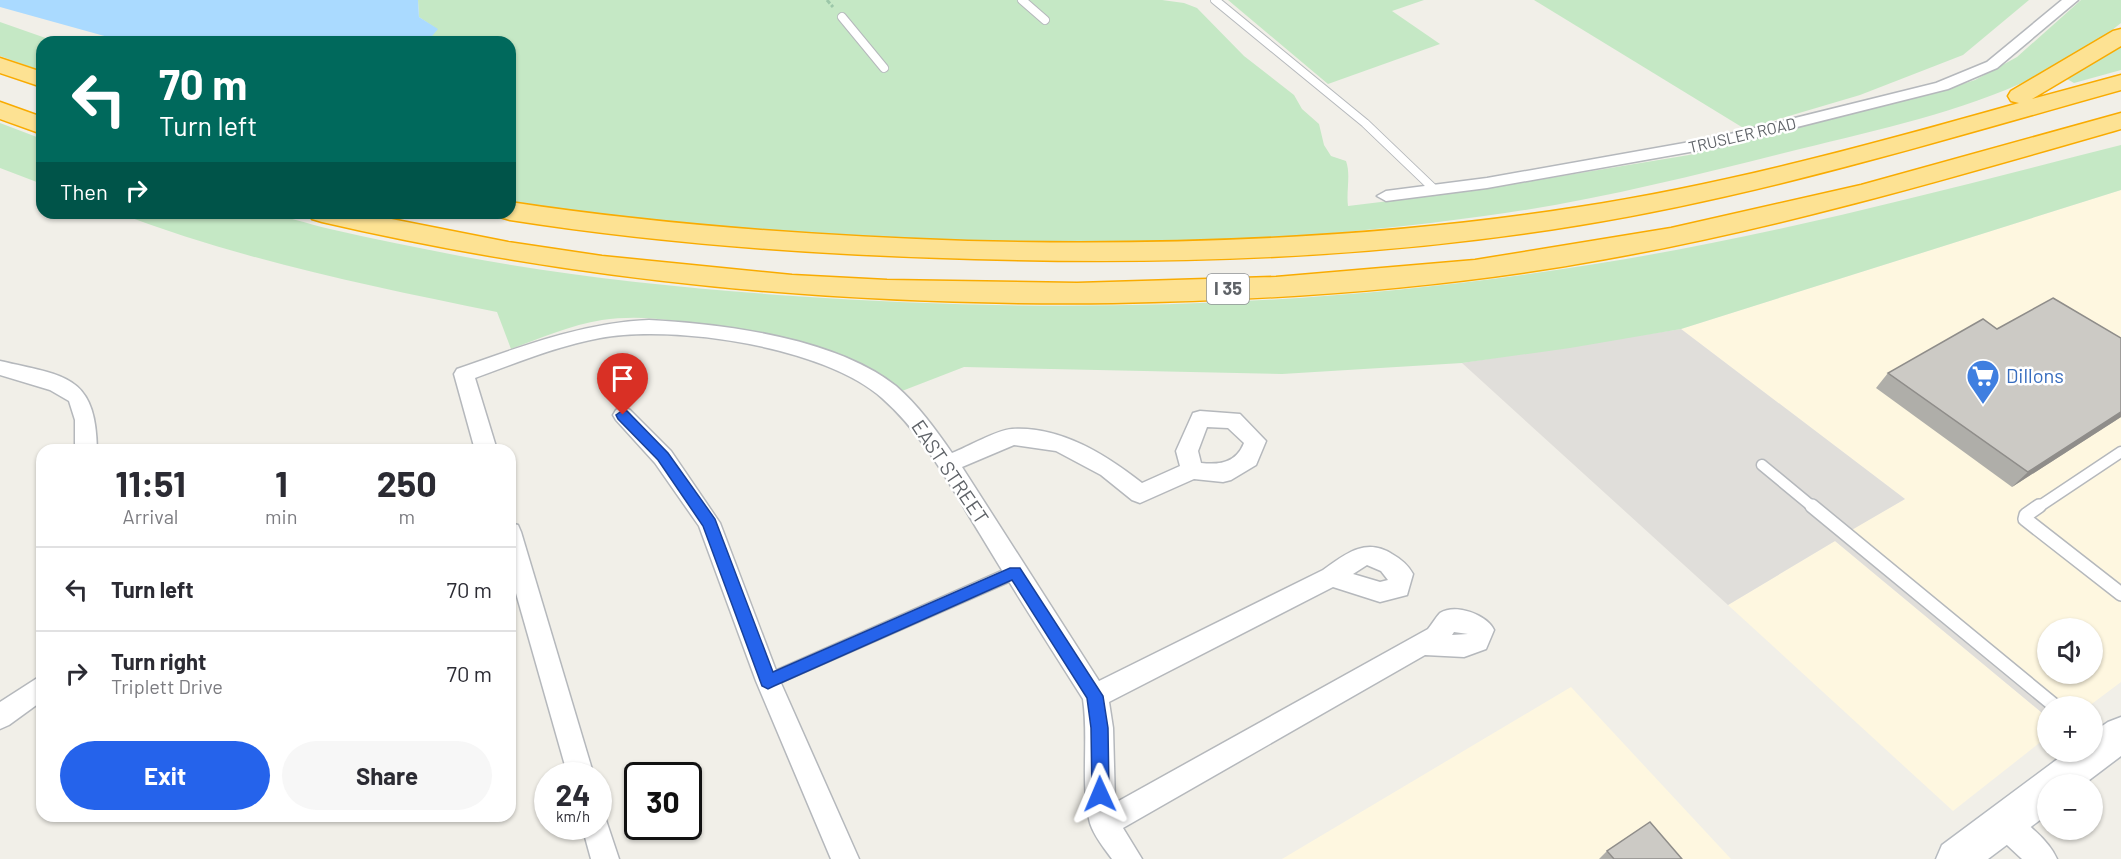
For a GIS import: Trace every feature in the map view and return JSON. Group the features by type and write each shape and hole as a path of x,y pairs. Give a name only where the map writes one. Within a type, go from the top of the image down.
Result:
{"highway":[{"path":"1849,158 2019,97 2121,36"},
{"path":"0,65 36,78"},
{"name":"I 35","path":"516,212 617,225 811,245 1028,252 1241,250 1410,237 1580,216 1759,181 2121,82"},
{"path":"0,110 36,124"},
{"name":"I 35","path":"350,219 548,258 752,282 987,293 1137,292 1287,286 1510,265 1606,250 1785,215 2121,121"},
{"path":"1901,184 2121,139"}],"main road":[{"path":"2066,774 2106,739"},
{"path":"1956,859 2037,798"}],"street":[{"name":"TRUSLER ROAD","path":"1386,196 1487,183 1718,142 1942,86 1992,65 2071,0"},
{"name":"EAST STREET","path":"484,444 464,374 579,336 620,328 651,327 774,343 869,376 921,424 1095,696 1100,728 1100,794 1104,824 1128,859"},
{"path":"0,368 68,390 81,400 86,426 86,444"},
{"path":"623,415 663,457 710,524 768,681 845,859"},
{"path":"948,464 1012,437 1060,443 1109,470 1140,494 1192,470"},
{"path":"516,553 576,762"},
{"path":"1095,696 1331,578"},
{"path":"1104,824 1422,644"},
{"path":"0,717 36,690"},
{"path":"2003,823 2043,859"},
{"path":"599,840 605,859"}],"lane":[{"path":"1022,0 1045,20"},
{"path":"1215,0 1365,123 1435,190"},
{"path":"842,17 885,68"},
{"path":"2121,452 2055,494 2026,515 2025,519 2121,594"},
{"path":"1762,465 2043,696"},
{"path":"768,681 1015,572"}],"shaded area":[{"path":"2121,190 2121,682 2102,696 2053,696 2038,684 2103,684 2103,618 2037,618 2037,683 1849,531 1905,499 1681,329"},
{"path":"1681,329 1905,499 1850,531 2053,696 2037,696 2037,709 1835,541 1728,605 1462,363"},
{"path":"1835,541 2037,709 2037,745 1953,811 1728,605"},
{"path":"1571,687 1731,859 1282,859"}],"green space":[{"path":"418,0 1162,0 1184,3 1197,8 1244,56 1294,95 1302,109 1319,124 1324,145 1331,156 1346,161 1348,206 1471,191 1689,155 1938,92 1975,80 2017,57 2081,0 2121,0 2121,23 2086,49 2009,88 1927,117 1683,178 1604,196 1484,216 1363,230 1241,240 1119,244 997,244 874,239 631,218 516,202 516,36 432,36 437,29 419,17"},
{"path":"1228,0 1424,0 1392,11 1440,44 1328,84"},
{"path":"1534,0 2029,0 1963,55 1860,95 1745,129"},
{"path":"0,22 40,36 36,36 36,69 0,56"},
{"path":"2121,45 2121,70 2074,83 2067,79"},
{"path":"0,123 36,137 36,182 0,168"},
{"path":"2121,145 2121,190 1681,329 1462,363 1282,374 964,367 902,391 857,365 815,348 746,333 661,319 617,318 590,322 511,349 497,312 353,282 259,258 135,219 291,219 460,256 543,270 626,281 751,293 893,302 1094,306 1296,298 1396,290 1496,278 1662,253 1794,226"}],"water":[{"path":"0,0 418,0 419,17 438,29 432,36 104,36 0,7"}],"building":[{"path":"2053,298 2121,338 2121,412 2028,472 1888,373 1983,319 1997,329"},
{"path":"1650,822 1682,859 1614,859 1607,851"}],"place":[{"name":"Dillons","path":"1983,405"}],"route":[{"path":"623,415 663,457 710,524 768,681 1015,572 1095,696 1100,728 1100,794"}]}
